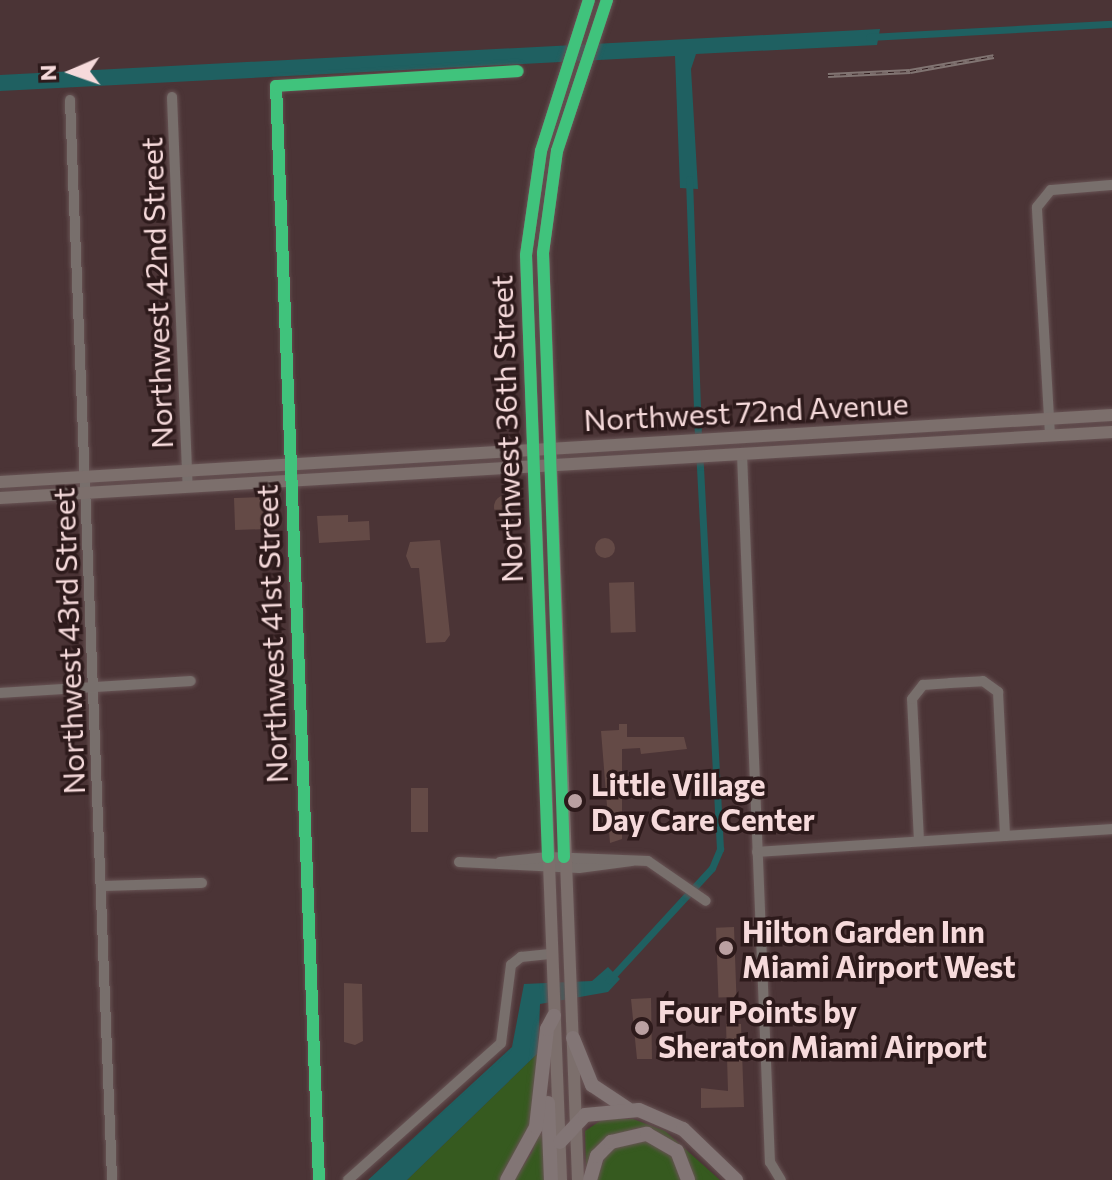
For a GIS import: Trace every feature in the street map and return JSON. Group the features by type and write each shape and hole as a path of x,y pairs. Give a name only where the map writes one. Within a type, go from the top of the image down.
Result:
{"highway":[{"path":"551,1180 545,1075 547,1029 554,1016"},
{"path":"573,1038 592,1085 629,1110 683,1129 736,1180"},
{"path":"507,1180 533,1136 545,1075"},
{"path":"560,1142 576,1120 629,1110"},
{"path":"590,1180 597,1156 611,1142 647,1134 677,1151 688,1180"}],"main road":[{"name":"Northwest 36th Street","path":"561,1180 532,449 528,226 560,83 589,0"},
{"name":"Northwest 36th Street","path":"578,1180 564,862 545,224 557,151 607,0"},
{"name":"Northwest 72nd Avenue","path":"0,482 1112,415"},
{"path":"1082,416 1095,433"},
{"path":"903,428 904,444"},
{"name":"Northwest 72nd Avenue","path":"0,498 1112,432"},
{"path":"544,763 561,762"}],"street":[{"name":"Northwest 41st Street","path":"319,1180 276,86 518,71"},
{"name":"Northwest 42nd Street","path":"172,97 188,487"},
{"name":"Northwest 43rd Street","path":"70,100 112,1180"},
{"path":"1050,435 1037,207 1043,196 1112,185"},
{"path":"742,454 770,1162 781,1180"},
{"path":"0,693 191,681"},
{"path":"919,841 915,691 923,685 993,686 1005,836"},
{"path":"757,852 1112,829"},
{"path":"459,862 648,861 675,875 703,899"},
{"path":"101,886 202,883"},
{"path":"348,1180 501,1043 511,965 521,957 552,954"}],"green space":[{"path":"538,1053 529,1133 500,1180 407,1180"},
{"path":"603,1119 633,1119 665,1131 720,1180 692,1180 679,1145 637,1128 607,1138 586,1166 585,1131"},
{"path":"542,1124 547,1180 514,1180 532,1152"},
{"path":"650,1140 676,1160 681,1180 595,1180 607,1153 621,1143"}],"water":[{"path":"880,29 877,45 696,54 691,69 698,189 680,188 675,56 0,91 0,75"},
{"path":"608,967 620,979 608,992 540,1004 538,1053 407,1180 368,1180 512,1047 524,984 592,981"}],"building":[{"path":"506,495 514,499 518,507 514,515 506,519 498,515 494,507 498,499"},
{"path":"265,497 266,529 235,530 234,498"},
{"path":"348,515 348,522 369,521 370,540 319,543 317,516"},
{"path":"601,538 609,538 615,548 609,558 601,558 595,552 595,544"},
{"path":"440,540 450,635 445,642 426,643 419,568 411,568 406,556 410,542"},
{"path":"634,582 636,632 611,633 609,583"},
{"path":"619,724 627,724 627,737 684,737 687,749 641,754 640,748 622,749 622,839 610,843 601,731 619,730"},
{"path":"411,788 428,788 428,832 411,832"},
{"name":"Hilton Garden Inn Miami Airport West","path":"734,927 736,997 718,998 716,928"},
{"path":"344,983 362,984 363,1041 355,1045 344,1042"},
{"name":"Four Points by Sheraton Miami Airport","path":"651,998 652,1059 637,1059 631,999"},
{"path":"726,1024 741,1024 744,1107 701,1108 701,1088 728,1091"}],"waterway":[{"path":"869,37 1112,24"},
{"path":"689,179 698,433"},
{"path":"609,980 712,868 720,849 700,463"}],"railway":[{"path":"828,75 910,71 994,56"}],"cycle path":[{"path":"548,857 526,255 541,151 589,0"},
{"path":"564,857 543,253 557,151 607,0"},
{"path":"319,1180 276,86 518,71"}],"place":[{"name":"Little Village Day Care Center","path":"575,801"},
{"name":"Hilton Garden Inn Miami Airport West","path":"726,948"},
{"name":"Four Points by Sheraton Miami Airport","path":"642,1028"}]}
